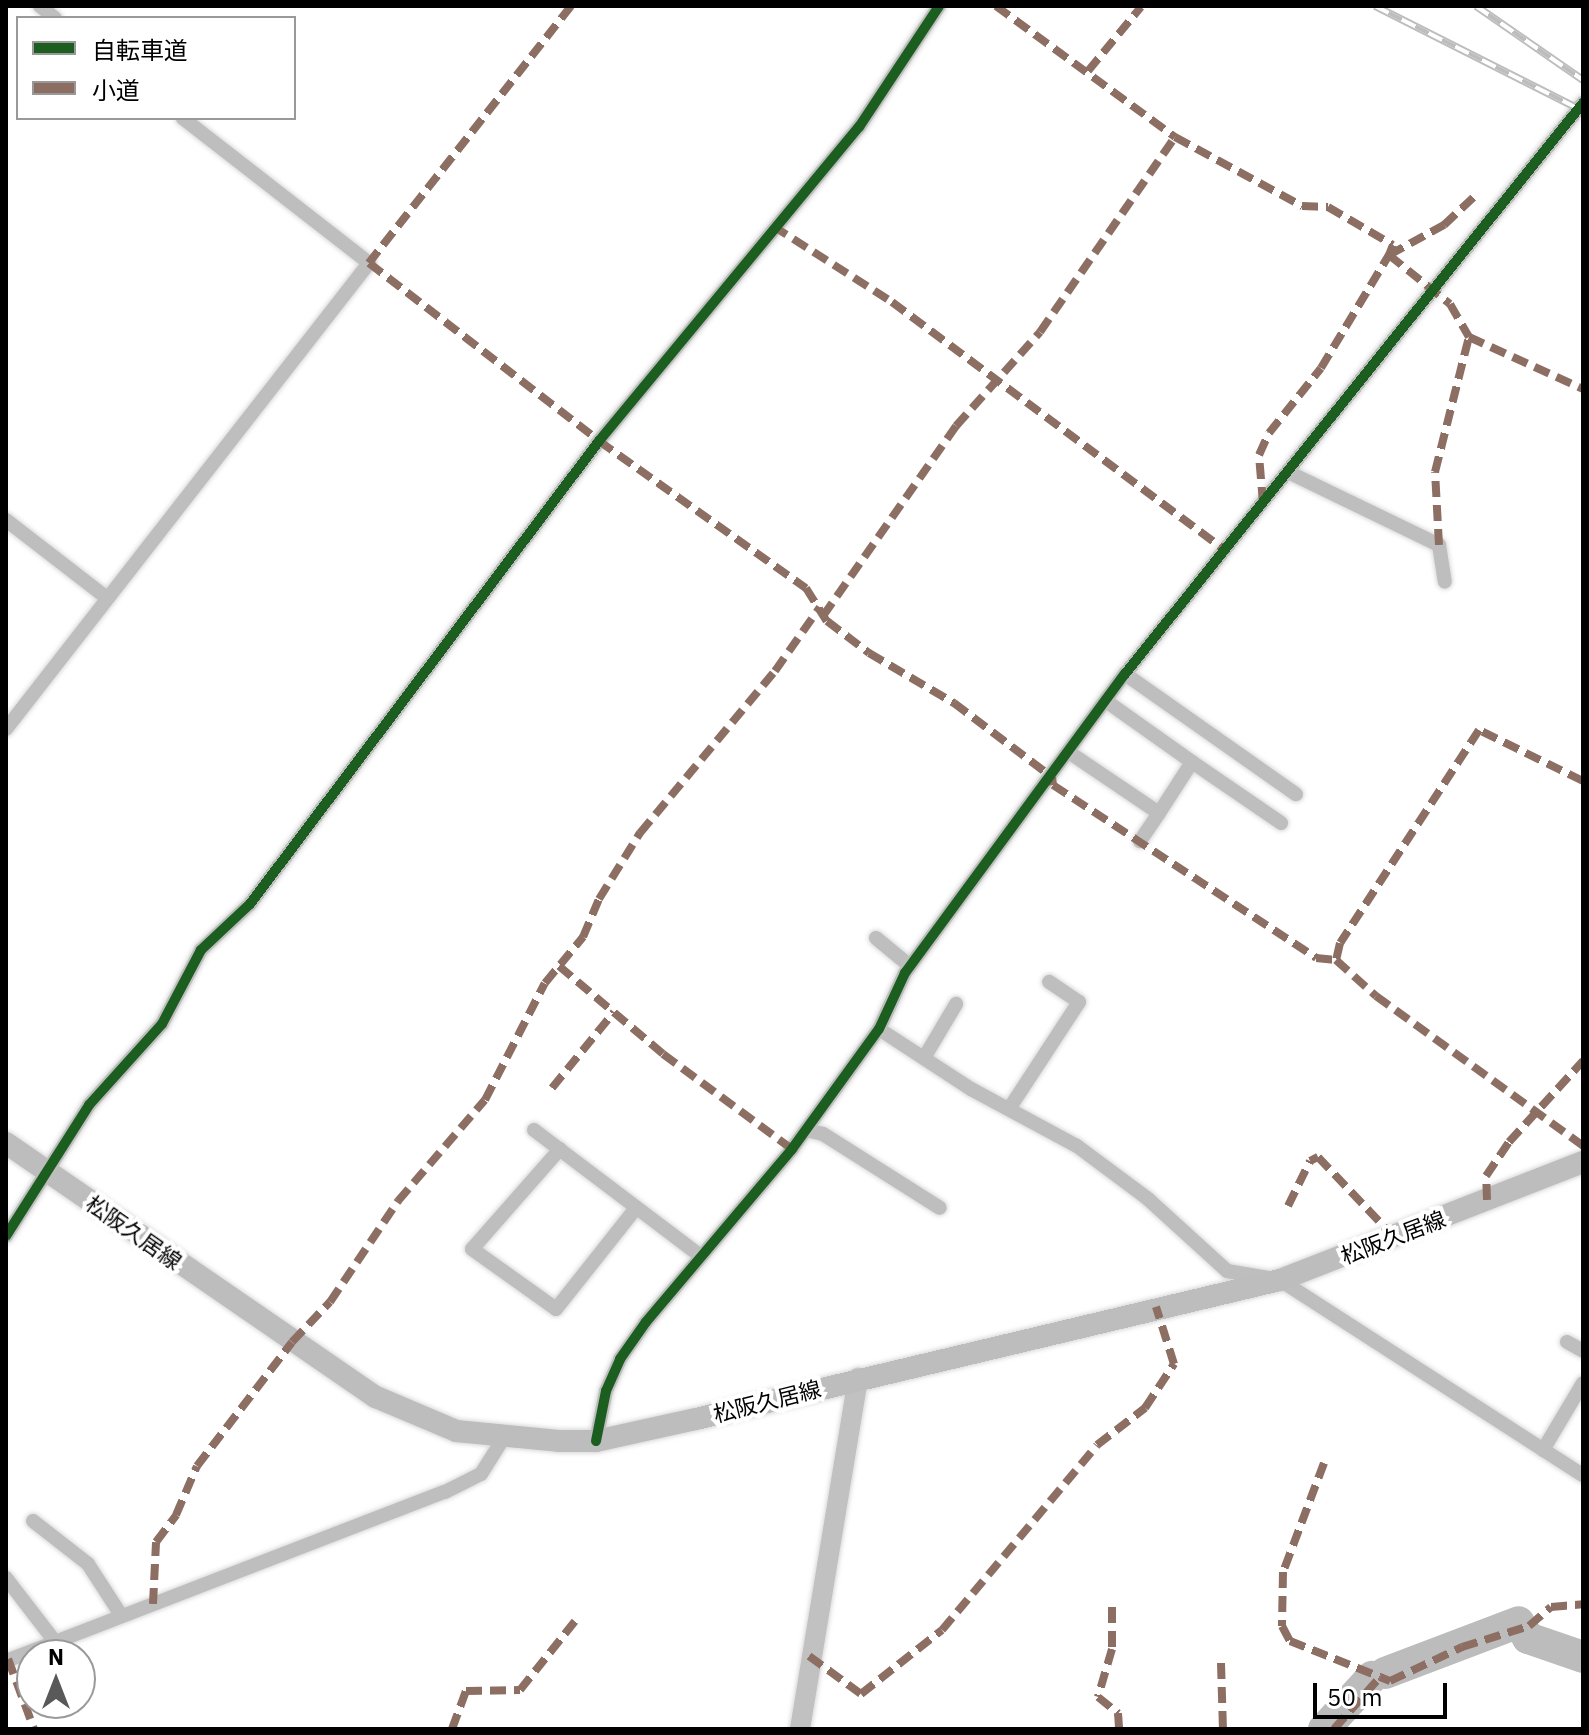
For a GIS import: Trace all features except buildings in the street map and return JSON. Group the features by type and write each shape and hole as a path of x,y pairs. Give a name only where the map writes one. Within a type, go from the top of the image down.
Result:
{"main road":[{"name":"松阪久居線","path":"6,1143 376,1397 456,1431 503,1439 596,1441 1280,1280 1583,1162"}],"street":[{"path":"6,1236 49,1173 89,1105 162,1024 201,950 250,904 599,441 859,127 939,6"},
{"path":"596,1441 606,1391 620,1359 699,1255 760,1193 879,1029 910,966 1070,753 1125,674 1583,103"},
{"path":"6,729 369,263 186,120"},
{"path":"1288,472 1439,545 1445,582"},
{"path":"6,520 107,598"},
{"path":"1125,674 1296,794"},
{"path":"1106,701 1281,823"},
{"path":"1070,753 1159,813"},
{"path":"1140,841 1192,762"},
{"path":"876,938 910,966"},
{"path":"1009,1109 1079,1002 1049,982"},
{"path":"924,1058 956,1004"},
{"path":"879,1029 1009,1109 1077,1146 1148,1199 1227,1271 1280,1280 1583,1475"},
{"path":"534,1130 699,1255"},
{"path":"806,1130 823,1134 940,1208"},
{"path":"560,1149 472,1249 556,1309 636,1208"},
{"path":"1567,1342 1583,1351"},
{"path":"800,1729 858,1378"},
{"path":"1543,1450 1583,1383"},
{"path":"6,1578 53,1639 445,1492 481,1474 503,1439"},
{"path":"33,1521 88,1564 121,1615"}],"waterway":[{"path":"1385,1673 1519,1622"},
{"path":"1524,1631 1528,1638 1583,1657"},
{"path":"1324,1729 1372,1677"}],"railway":[{"path":"1375,6 1583,111"},
{"path":"1476,6 1583,80"}],"marked path":[{"path":"571,6 369,263 599,441 806,588 827,621 869,653 954,703 1052,777 1053,785 1316,958 1336,960"},
{"path":"996,6 1175,137 1302,206 1328,207 1393,245 1389,255 1450,304 1469,337 1583,389"},
{"path":"1088,71 1141,7"},
{"path":"823,616 956,426 1040,332 1175,137"},
{"path":"1263,503 1259,455 1269,433 1321,368 1389,255 1444,225 1476,195"},
{"path":"773,226 892,302 1225,550"},
{"path":"1439,545 1435,472 1469,337"},
{"path":"153,1604 156,1542 176,1515 197,1466 292,1342 330,1302 398,1201 485,1100 545,983 583,937 599,899 640,833 775,671 820,607"},
{"path":"1583,781 1479,730 1340,943 1336,960 1376,996 1583,1146"},
{"path":"559,966 663,1054 792,1149"},
{"path":"552,1088 614,1012"},
{"path":"1487,1200 1486,1176 1509,1142 1583,1061"},
{"path":"1288,1206 1310,1161 1318,1157 1394,1237"},
{"path":"809,1656 861,1694 942,1630 1097,1445 1145,1408 1174,1364 1156,1307"},
{"path":"1324,1463 1283,1572 1282,1626 1290,1641 1380,1677"},
{"path":"1334,1729 1380,1677 1390,1681 1462,1647 1529,1626 1551,1607 1583,1604"},
{"path":"1112,1607 1112,1649 1098,1697 1118,1713 1119,1729"},
{"path":"452,1729 466,1691 520,1690 575,1621"},
{"path":"8,1659 34,1729"},
{"path":"1221,1663 1223,1729"}],"cycle path":[{"path":"6,1236 89,1105 162,1024 201,950 250,904 599,441 859,127 939,6"},
{"path":"596,1441 606,1391 620,1359 646,1322 792,1149 879,1029 905,973 1125,674 1583,103"}]}
